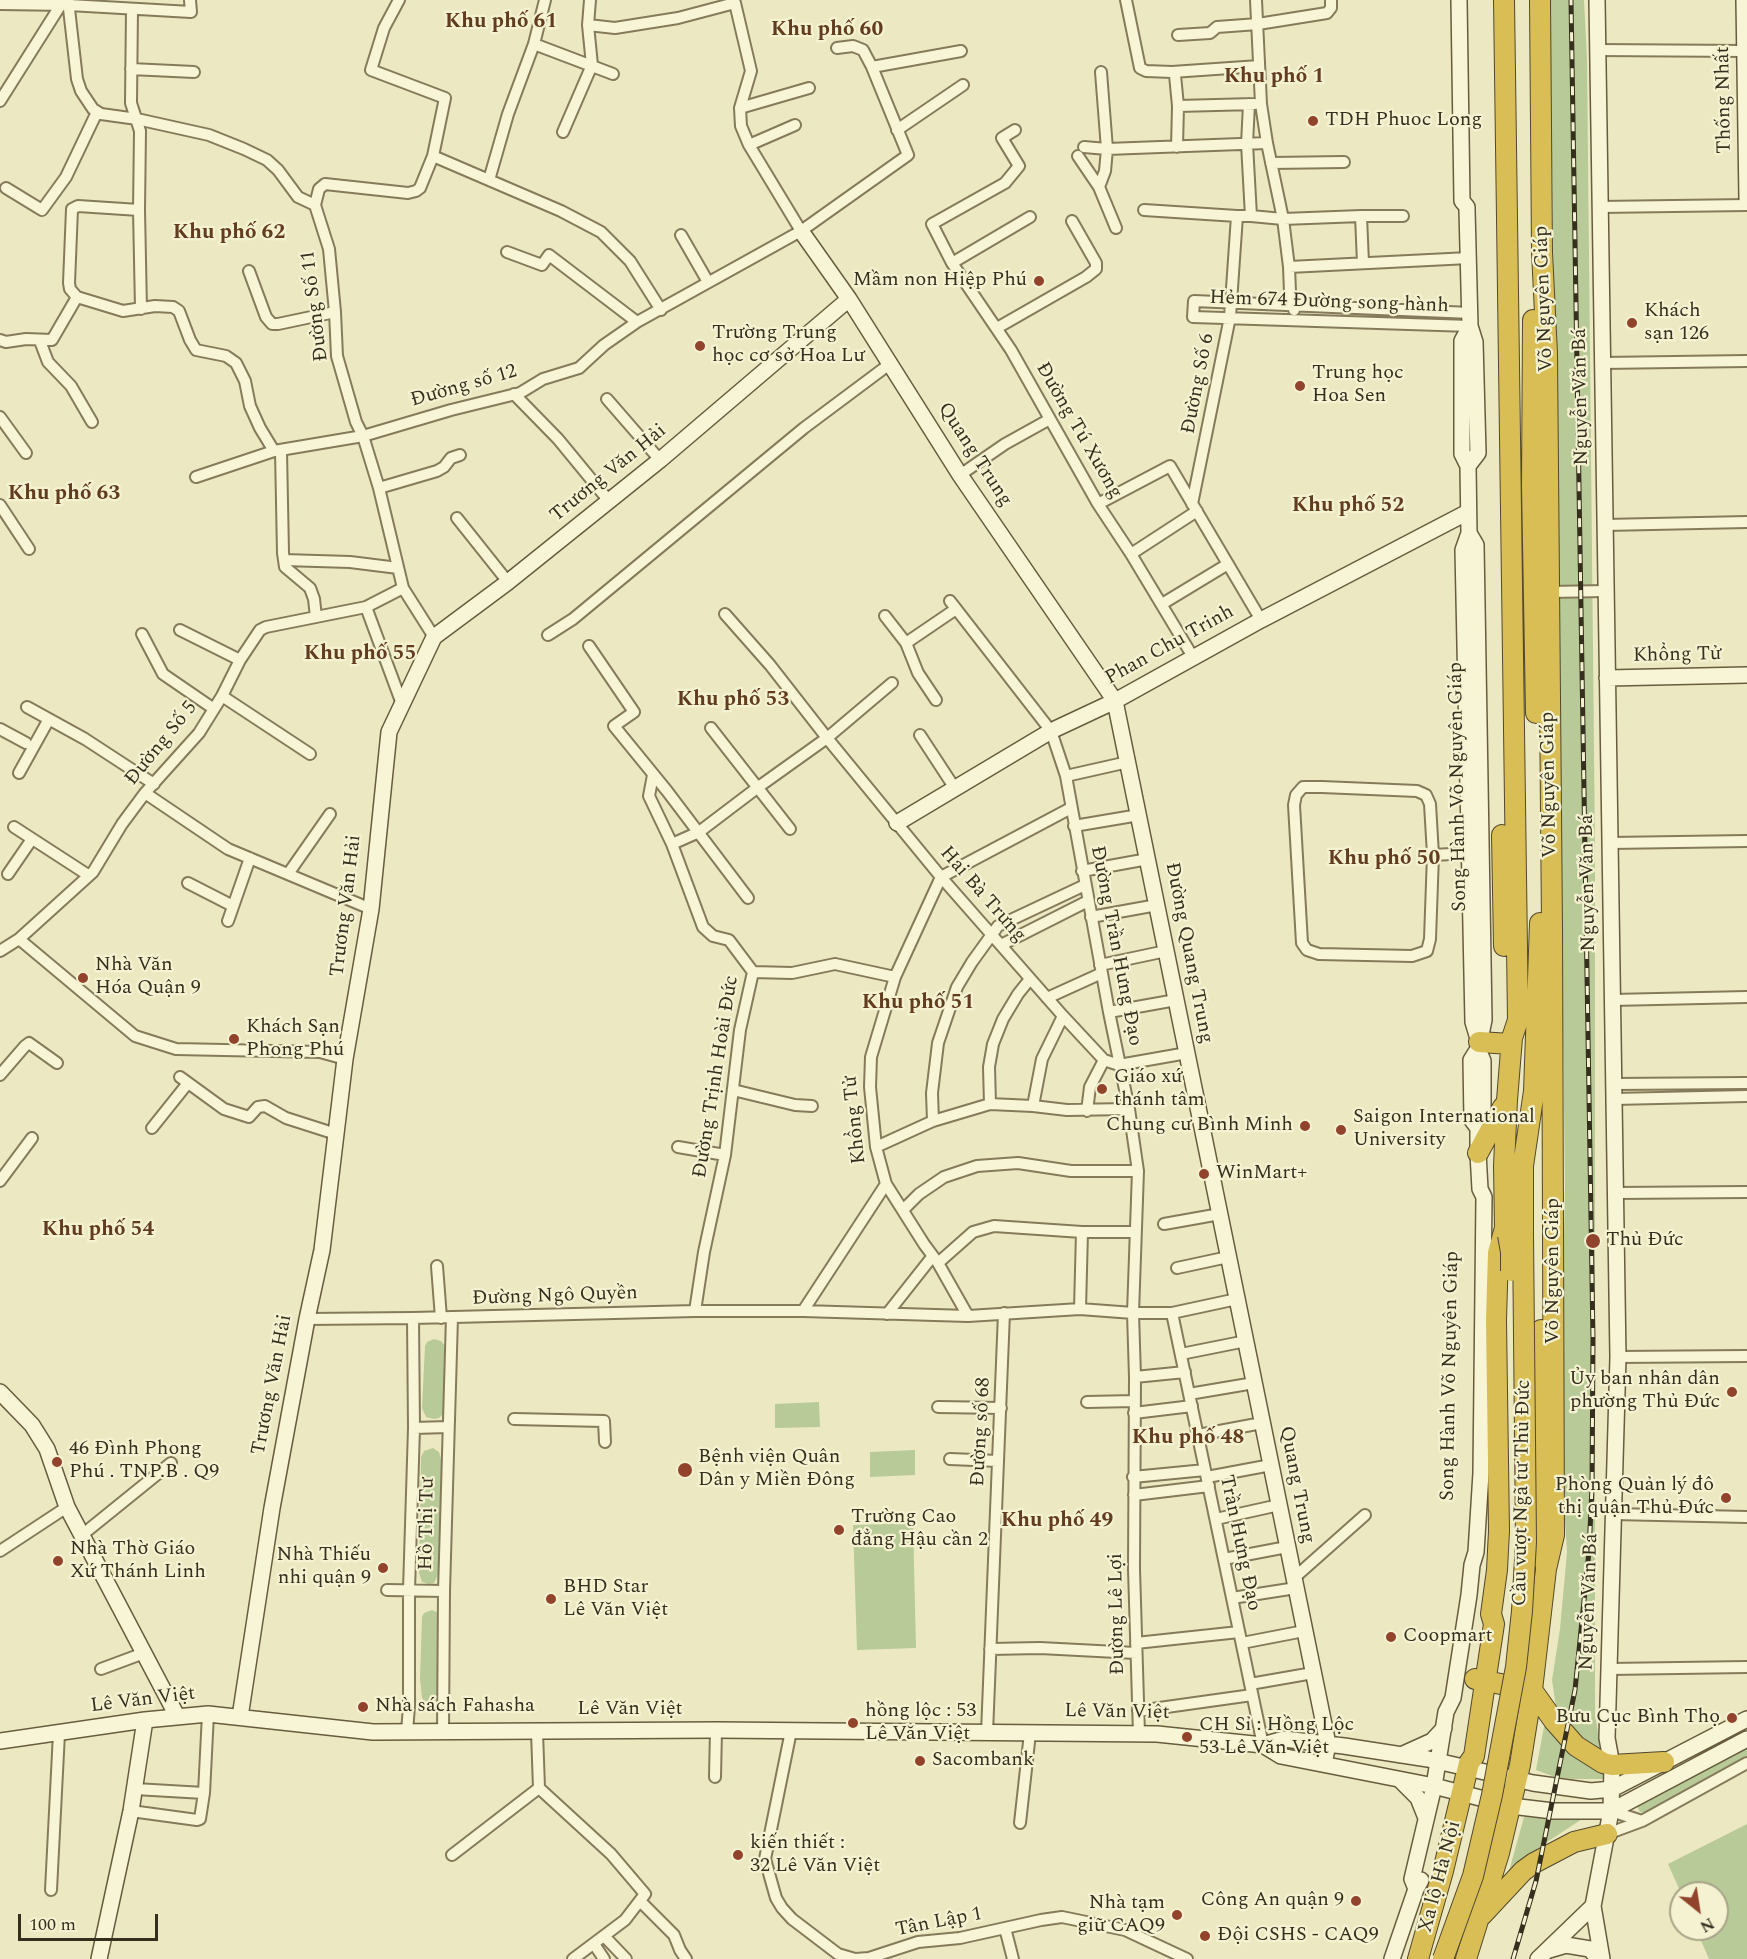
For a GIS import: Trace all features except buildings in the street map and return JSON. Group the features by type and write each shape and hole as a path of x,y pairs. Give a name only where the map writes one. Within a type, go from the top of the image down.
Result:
{"highway":[{"name":"Võ Nguyên Giáp","path":"1491,0 1496,209 1502,896 1505,1020 1511,1041"},
{"name":"Võ Nguyên Giáp","path":"1504,0 1518,1020 1511,1041 1504,1166 1512,1232"},
{"name":"Võ Nguyên Giáp","path":"1511,1806 1532,1690 1546,1569 1554,1534 1546,920 1539,852 1532,486 1531,0"},
{"name":"Võ Nguyên Giáp","path":"1468,1766 1463,1755 1480,1680 1484,1623 1491,1614 1497,1570 1499,1531 1496,1320 1498,1253 1512,1232 1534,1091 1551,836 1547,354 1542,252 1540,0"},
{"path":"1533,272 1542,252"},
{"path":"1533,331 1547,354"},
{"path":"1539,852 1551,836"},
{"path":"1479,1046 1511,1041"},
{"name":"Võ Nguyên Giáp","path":"1534,1091 1544,1195 1536,1537 1546,1569"},
{"path":"1478,1153 1494,1128 1507,1100"},
{"name":"Cầu vượt Ngã tư Thủ Đức","path":"1433,1959 1464,1869 1484,1784 1497,1721 1511,1617 1515,1542 1512,1232"},
{"name":"Cầu vượt Ngã tư Thủ Đức","path":"1443,1959 1473,1876 1492,1795 1516,1667 1522,1611 1526,1542 1512,1232"},
{"path":"1480,1680 1532,1690 1554,1721 1576,1746 1603,1762 1612,1765 1664,1762"},
{"name":"Xa lộ Hà Nội","path":"1418,1959 1468,1766"},
{"path":"1468,1957 1511,1806"},
{"path":"1480,1917 1523,1871 1534,1863 1574,1842 1607,1834"},
{"path":"1448,1848 1458,1839 1476,1835 1490,1840 1499,1852"}],"main road":[{"name":"Song Hành Võ Nguyên Giáp","path":"1459,0 1462,201 1467,207"},
{"name":"Song Hành Võ Nguyên Giáp","path":"1469,0 1472,199 1467,207 1470,320 1462,341 1462,454 1468,466 1469,533 1463,550 1473,1022 1479,1046"},
{"name":"Nguyễn Văn Bá","path":"1593,1906 1611,1811 1612,1765 1607,1738 1618,1357 1597,0"},
{"name":"Thống Nhất","path":"1744,0 1747,202"},
{"name":"Quang Trung","path":"801,231 891,363 960,475 1115,700"},
{"name":"Trương Văn Hải","path":"240,1717 272,1508 322,1250 345,1059 371,909 389,732 434,637 508,582 660,460 849,299"},
{"name":"Phan Chu Trinh","path":"897,823 1051,731 1115,700 1261,620 1468,512"},
{"name":"Song Hành Võ Nguyên Giáp","path":"1453,1698 1472,1565 1469,1551 1473,1283 1475,1194 1480,1189 1478,1128 1472,1120 1471,1060 1479,1046 1485,1020 1476,544 1469,533"},
{"name":"Khổng Tử","path":"1607,678 1747,675"},
{"name":"Đường Quang Trung","path":"1115,700 1220,1214"},
{"name":"Quang Trung","path":"1220,1214 1328,1744 1324,1764"},
{"path":"0,1392 32,1425 47,1449 67,1507 177,1716"},
{"path":"1443,1763 1446,1712 1453,1698"},
{"path":"1392,1959 1416,1889 1423,1877 1438,1787 1455,1715 1453,1698"},
{"name":"Lê Văn Việt","path":"0,1741 145,1720 208,1714 373,1732 716,1730 1176,1734 1263,1744 1284,1739 1328,1744 1468,1766 1517,1780 1573,1789 1612,1789"},
{"path":"1612,1789 1747,1719"},
{"path":"99,1959 131,1811 145,1720"},
{"path":"1401,1755 1432,1741 1444,1727"},
{"path":"1611,1811 1747,1739"},
{"name":"Lê Văn Việt","path":"1263,1744 1281,1756 1438,1787 1511,1806 1553,1811 1611,1811"},
{"path":"1399,1779 1418,1798 1426,1818"},
{"path":"1416,1889 1412,1879 1426,1818 1438,1787"},
{"path":"1542,1955 1593,1906"},
{"path":"1593,1906 1600,1959"},
{"path":"1542,1955 1566,1945 1590,1949 1600,1959"}],"street":[{"path":"0,4 66,4 191,12 190,0"},
{"path":"66,4 77,79 81,91 93,109 100,114 137,119 209,135 267,160 278,170 298,197 315,205 320,189 325,184 408,193 420,188 433,156 445,98 371,70 384,28 399,0"},
{"path":"563,132 592,65 588,25 591,0"},
{"path":"1126,0 1140,68 1146,71 1172,72 1259,66"},
{"path":"1256,0 1261,104 1283,219 1290,292 1296,320"},
{"path":"1178,35 1210,33 1217,27 1258,24 1327,13 1332,9 1330,0"},
{"path":"588,25 615,28 678,18 735,3 751,71 740,108 741,126 749,145 801,231"},
{"path":"0,101 66,4"},
{"path":"489,180 508,114 534,44 543,4"},
{"path":"132,9 130,103 140,131 141,309"},
{"path":"534,44 613,74"},
{"path":"837,48 853,46 862,50 872,67 897,130 963,86"},
{"path":"1598,50 1745,51"},
{"path":"872,67 961,51"},
{"path":"131,69 194,72"},
{"path":"1099,187 1105,171 1107,149 1101,72"},
{"path":"1172,72 1175,75 1178,106 1177,147"},
{"path":"740,108 809,88"},
{"path":"1249,104 1247,144 1251,216"},
{"path":"1178,106 1261,104"},
{"path":"6,188 42,210 66,177 97,112"},
{"path":"749,145 795,125"},
{"name":"Đường số 12","path":"196,477 278,451 363,436 520,393 543,379 579,368 604,345 637,322 801,231 908,155 897,130"},
{"name":"Đường Tú Xương","path":"1015,130 1002,138 1019,166 1005,183 932,224 952,263 997,328 1098,504 1193,657"},
{"path":"1116,228 1081,151 1267,143"},
{"path":"433,156 561,211 601,232 630,261 662,310"},
{"path":"1271,163 1344,162"},
{"path":"1600,207 1747,202"},
{"name":"Đường Số 11","path":"315,205 329,249 337,356 356,422 363,436 379,488 403,588 434,637"},
{"path":"139,210 78,206 72,208 70,289 77,297 123,310 155,306 173,307 179,311 196,350 226,356 236,363 241,370 250,406 257,421 278,451 285,567 310,588 316,617"},
{"path":"1144,210 1283,219 1403,216"},
{"name":"Đường Số 6","path":"1195,507 1230,317 1237,216"},
{"path":"1361,216 1363,263"},
{"path":"952,263 1030,217"},
{"path":"997,328 1096,269 1096,263 1072,221"},
{"path":"681,235 708,282"},
{"path":"507,252 542,265 549,255 637,322"},
{"path":"1289,267 1469,258"},
{"path":"249,270 266,317 272,324 335,312"},
{"path":"0,340 6,342 27,339 52,340 77,297"},
{"name":"Hẻm 674 Đường song hành","path":"1194,301 1293,305 1470,320 1296,320 1193,317 1194,301"},
{"path":"40,340 48,362 70,386 92,422"},
{"path":"1602,363 1747,361"},
{"path":"548,635 573,619 804,428 891,363"},
{"path":"514,393 558,439 609,501"},
{"path":"607,399 660,460"},
{"path":"0,417 26,453"},
{"path":"960,475 1005,444 1050,419"},
{"path":"379,488 437,471 444,467 451,458 460,455"},
{"path":"1098,504 1170,466 1261,620"},
{"path":"0,505 29,549"},
{"path":"1131,554 1195,507"},
{"path":"457,518 508,582"},
{"path":"1605,525 1747,522"},
{"path":"284,560 350,562 398,568"},
{"path":"1162,604 1228,564"},
{"name":"Đường Số 5","path":"0,951 19,939 88,876 145,793 194,739 260,630 366,607 403,588"},
{"path":"1549,592 1606,591"},
{"name":"Đường Trần Hưng Đạo","path":"906,643 953,605 1051,731 1066,776 1082,871 1129,1109 1137,1172 1133,1313"},
{"path":"366,607 402,704"},
{"name":"Hai Bà Trưng","path":"725,614 770,665 941,877 1030,979 1104,1060 1119,1065"},
{"path":"885,616 906,643 918,673 936,700"},
{"path":"180,630 240,660"},
{"path":"142,634 163,674 214,709"},
{"path":"589,646 634,712 614,726 699,832 748,898"},
{"path":"672,844 699,832 827,738 892,683"},
{"path":"222,696 310,754"},
{"path":"27,707 85,739 154,784"},
{"path":"19,773 49,719"},
{"path":"711,728 790,829"},
{"path":"0,729 26,743"},
{"path":"920,735 954,787"},
{"path":"1066,776 1128,762"},
{"name":"Đường Trịnh Hoài Đức","path":"653,775 649,796 672,844 703,927 713,936 729,940 753,972 740,1030 725,1155 704,1252 695,1311"},
{"path":"1303,787 1417,791 1426,795 1430,804 1433,855 1431,939 1427,951 1412,956 1319,954 1307,950 1302,943 1294,805 1296,795 1303,787"},
{"path":"145,793 228,849 371,909"},
{"path":"941,877 1071,808"},
{"path":"288,874 330,814"},
{"path":"1074,826 1139,815"},
{"path":"14,827 88,876"},
{"path":"8,874 32,839"},
{"path":"1610,843 1747,841"},
{"path":"1433,855 1470,853"},
{"path":"228,921 250,858"},
{"path":"1082,871 1148,859"},
{"name":"Khổng Tử","path":"941,877 895,977 871,1057 870,1087 876,1147 886,1184 968,1316"},
{"path":"188,883 233,906"},
{"path":"933,1121 932,1093 938,1043 957,987 972,962 998,926 1085,885"},
{"path":"1001,945 1088,901"},
{"path":"1091,917 1157,905"},
{"path":"19,939 135,1036 176,1048 320,1052 345,1059"},
{"path":"1047,998 1101,969 1166,951"},
{"path":"753,972 792,973 835,964 895,977"},
{"path":"990,1104 989,1067 993,1044 1003,1019 1030,979"},
{"path":"1612,1000 1747,997"},
{"path":"1109,1012 1176,1000"},
{"path":"1033,1106 1042,1059 1063,1016"},
{"path":"0,1075 29,1043 57,1063"},
{"path":"1119,1065 1187,1053"},
{"path":"1088,1111 1090,1088 1104,1060"},
{"path":"152,1128 184,1080 224,1109 249,1117 258,1107 265,1106 286,1118 336,1134"},
{"path":"1613,1091 1747,1083"},
{"path":"733,1090 795,1105 812,1106"},
{"path":"1613,1091 1747,1096"},
{"path":"876,1147 933,1121 990,1104 1088,1111 1129,1109"},
{"path":"0,1181 32,1138"},
{"path":"678,1147 725,1155"},
{"path":"903,1210 919,1194 944,1177 977,1166 1018,1163 1071,1171 1137,1172"},
{"path":"803,1311 886,1184"},
{"path":"1615,1193 1747,1192"},
{"path":"1164,1224 1220,1214"},
{"path":"887,1314 935,1260 973,1232 994,1226 1082,1232 1135,1232"},
{"path":"1080,1309 1082,1232"},
{"path":"1177,1268 1228,1257"},
{"name":"Hồ Thị Tư","path":"437,1266 446,1318 448,1427 443,1732"},
{"name":"Đường Ngô Quyền","path":"307,1319 446,1318 695,1311 803,1311 968,1316 1080,1309 1172,1313 1237,1299"},
{"name":"Đường số 68","path":"987,1733 1004,1313"},
{"name":"Đường Lê Lợi","path":"1133,1313 1139,1734"},
{"name":"Trần Hưng Đạo","path":"1172,1313 1263,1744"},
{"name":"Hồ Thị Tư","path":"406,1732 409,1706 409,1590 414,1428 413,1318"},
{"path":"1181,1354 1246,1341"},
{"path":"1618,1357 1747,1356"},
{"path":"1135,1377 1185,1372"},
{"path":"1087,1402 1134,1407 1190,1400 1254,1383"},
{"path":"938,1407 1001,1408"},
{"path":"514,1419 604,1421 605,1442"},
{"path":"1198,1435 1262,1423"},
{"path":"414,1428 448,1427"},
{"path":"950,1459 998,1461"},
{"path":"82,1535 171,1463"},
{"path":"1134,1495 1271,1465"},
{"path":"1134,1478 1207,1478"},
{"path":"1216,1519 1279,1505"},
{"path":"0,1551 67,1507"},
{"path":"1614,1514 1747,1517"},
{"path":"1232,1598 1295,1583 1365,1515"},
{"path":"1224,1559 1287,1547"},
{"path":"387,1590 444,1591"},
{"path":"990,1649 1136,1648 1305,1631"},
{"path":"101,1669 144,1653"},
{"path":"1609,1669 1747,1667"},
{"path":"1138,1711 1251,1689 1313,1673"},
{"path":"131,1811 199,1820 204,1793 208,1714"},
{"path":"715,1777 716,1730"},
{"name":"Tân Lập 1","path":"791,1731 765,1859 776,1898 792,1919 838,1954 855,1959 868,1958 918,1942 960,1938 1062,1917 1125,1930 1187,1959"},
{"path":"537,1732 539,1788 611,1854 645,1894 626,1920 573,1959"},
{"path":"51,1890 59,1733"},
{"path":"1020,1823 1030,1733"},
{"path":"1607,1834 1642,1821 1747,1763"},
{"path":"452,1855 539,1788"},
{"path":"135,1789 204,1793"},
{"path":"1611,1811 1642,1821"},
{"path":"640,1901 674,1935 686,1959"},
{"path":"1005,1928 1013,1959"},
{"path":"604,1936 626,1959"},
{"path":"594,1944 604,1959"}],"green space":[{"path":"1550,0 1584,0 1587,59 1595,848 1595,1713 1601,1753 1584,1741 1556,1707 1552,1680 1560,1629 1567,1552 1560,1447 1565,1184"},
{"path":"434,1339 441,1341 445,1346 443,1414 434,1419 426,1417 422,1408 425,1346 427,1342"},
{"path":"819,1402 820,1427 775,1428 775,1404"},
{"path":"433,1448 439,1452 442,1462 439,1573 434,1583 429,1584 422,1582 419,1573 421,1457 424,1451"},
{"path":"915,1450 915,1475 870,1477 870,1452"},
{"path":"913,1523 916,1648 857,1650 853,1525"},
{"path":"432,1610 441,1614 440,1695 437,1700 425,1702 422,1698 420,1679 422,1617 424,1613"},
{"path":"1546,1716 1601,1765 1605,1775 1603,1779 1555,1777 1536,1770"},
{"path":"1747,1743 1747,1758 1654,1810 1646,1813 1640,1812 1637,1806"},
{"path":"1524,1817 1582,1819 1544,1844 1520,1865 1506,1882"},
{"path":"1747,1824 1747,1959 1709,1959 1701,1941 1729,1941 1729,1881 1676,1881 1668,1864"}],"railway":[{"path":"1513,1959 1536,1881 1575,1690 1589,1551 1592,1488 1593,1338 1571,0"}],"place":[{"name":"TDH Phuoc Long","path":"1313,121"},
{"name":"Mầm non Hiệp Phú","path":"1039,281"},
{"name":"Khách sạn 126","path":"1632,323"},
{"name":"Trường Trung học cơ sở Hoa Lư","path":"700,346"},
{"name":"Trung học Hoa Sen","path":"1300,386"},
{"name":"Nhà Văn Hóa Quận 9","path":"83,978"},
{"name":"Khách Sạn Phong Phú","path":"234,1039"},
{"name":"Giáo xứ thánh tâm","path":"1102,1089"},
{"name":"Chung cư Bình Minh","path":"1305,1126"},
{"name":"Saigon International University","path":"1341,1130"},
{"name":"WinMart+","path":"1204,1174"},
{"name":"Thủ Đức","path":"1593,1241"},
{"name":"Ủy ban nhân dân phường Thủ Đức","path":"1732,1392"},
{"name":"46 Đình Phong Phú . TNP.B . Q9","path":"57,1462"},
{"name":"Bệnh viện Quân Dân y Miền Đông","path":"685,1470"},
{"name":"Phòng Quản lý đô thị quận Thủ Đức","path":"1726,1498"},
{"name":"Trường Cao đẳng Hậu cần 2","path":"839,1530"},
{"name":"Nhà Thờ Giáo Xứ Thánh Linh","path":"58,1561"},
{"name":"Nhà Thiếu nhi quận 9","path":"383,1568"},
{"name":"BHD Star Lê Văn Việt","path":"551,1599"},
{"name":"Coopmart","path":"1391,1637"},
{"name":"Nhà sách Fahasha","path":"363,1707"},
{"name":"Bưu Cục Bình Thọ","path":"1732,1718"},
{"name":"hồng lộc : 53 Lê Văn Việt","path":"853,1723"},
{"name":"CH Sỉ : Hồng Lộc 53 Lê Văn Việt","path":"1187,1737"},
{"name":"Sacombank","path":"920,1761"},
{"name":"kiến thiết : 32 Lê Văn Việt","path":"738,1855"},
{"name":"Công An quận 9","path":"1356,1901"},
{"name":"Nhà tạm giữ CAQ9","path":"1177,1915"},
{"name":"Đội CSHS - CAQ9","path":"1205,1936"}],"district":[{"name":"Khu phố 61","path":"501,23"},
{"name":"Khu phố 60","path":"827,31"},
{"name":"Khu phố 1","path":"1274,78"},
{"name":"Khu phố 62","path":"229,234"},
{"name":"Khu phố 63","path":"64,495"},
{"name":"Khu phố 52","path":"1348,507"},
{"name":"Khu phố 55","path":"360,655"},
{"name":"Khu phố 53","path":"733,701"},
{"name":"Khu phố 50","path":"1384,860"},
{"name":"Khu phố 51","path":"918,1004"},
{"name":"Khu phố 54","path":"98,1231"},
{"name":"Khu phố 48","path":"1188,1439"},
{"name":"Khu phố 49","path":"1057,1522"}]}
